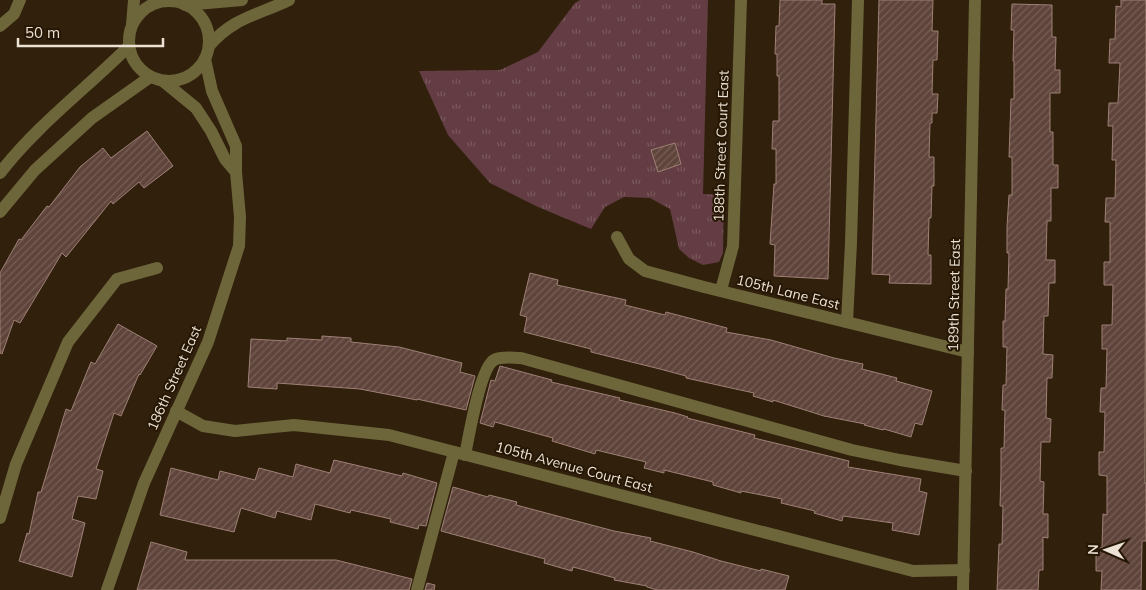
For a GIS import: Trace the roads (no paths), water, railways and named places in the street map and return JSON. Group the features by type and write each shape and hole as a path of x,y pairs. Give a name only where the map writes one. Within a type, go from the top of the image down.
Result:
{"street":[{"path":"0,26 14,14 20,0"},
{"path":"134,0 132,25 129,35 129,46 133,59 140,69 150,77 163,81 176,81 188,77 198,69 205,59 208,46 208,33 204,21 196,12 179,2"},
{"path":"132,25 140,13 151,5 164,2 242,0"},
{"path":"208,46 226,28 246,17 268,10 289,0"},
{"name":"188th Street Court East","path":"721,290 733,246 741,0"},
{"path":"847,322 852,233 858,0"},
{"name":"189th Street East","path":"963,590 975,0"},
{"path":"0,173 8,162 52,118 129,46"},
{"name":"186th Street East","path":"107,590 144,483 208,342 239,246 240,216 236,146 212,91 205,59"},
{"path":"0,212 35,170 92,118 150,77"},
{"path":"163,81 196,108 211,131 225,159 236,172"},
{"name":"105th Lane East","path":"618,237 629,259 645,271 968,352"},
{"path":"0,518 16,464 68,342 117,279 157,268"},
{"path":"417,590 481,382 487,367 495,359 521,358 852,450 900,460 966,470"},
{"name":"105th Avenue Court East","path":"176,411 203,426 235,431 294,425 389,435 913,571 964,570"}]}
